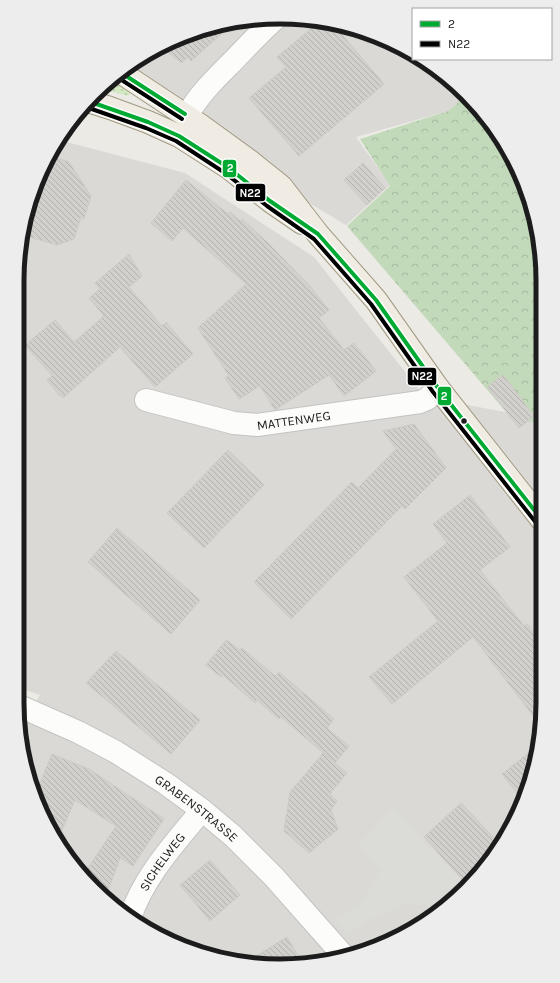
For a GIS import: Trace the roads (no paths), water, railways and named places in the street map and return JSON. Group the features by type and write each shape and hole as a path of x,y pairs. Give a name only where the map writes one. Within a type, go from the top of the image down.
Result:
{"main road":[{"path":"126,76 187,116 251,162 281,186 318,234 376,300 438,388 536,512"},
{"path":"95,103 148,122 179,136 230,168 270,201 318,234"},
{"path":"179,136 187,116"}],"street":[{"path":"187,116 207,88 268,25"},
{"name":"MATTENWEG","path":"146,400 234,424 257,425 420,402 427,399 438,388"},
{"name":"GRABENSTRASSE","path":"24,708 78,732 116,752 165,783 202,810 233,836 274,877 340,952"},
{"name":"SICHELWEG","path":"132,912 134,904 150,876 202,810"}]}
